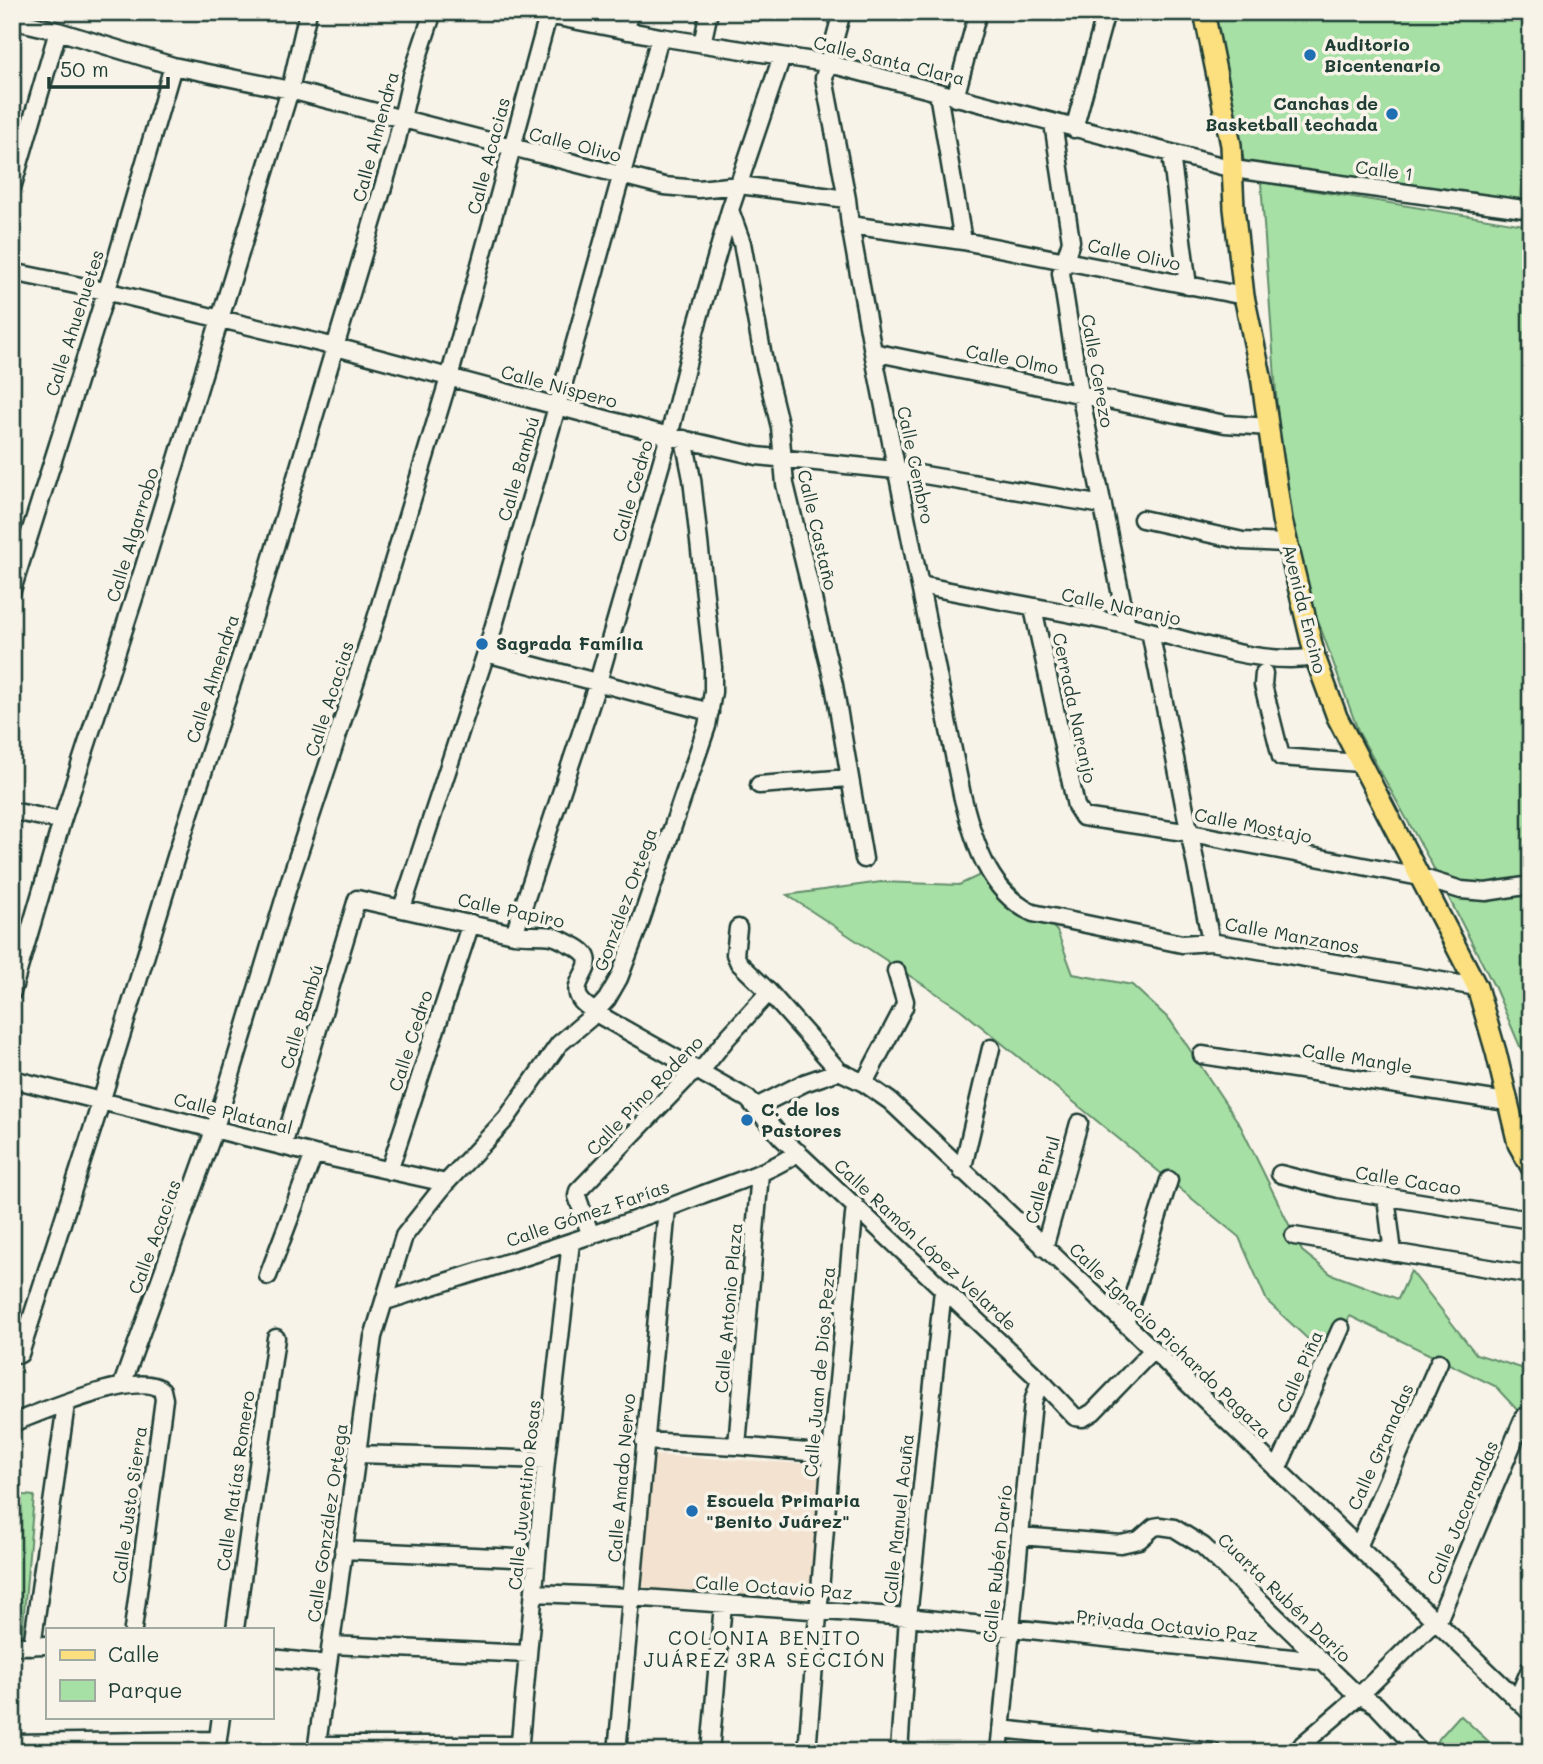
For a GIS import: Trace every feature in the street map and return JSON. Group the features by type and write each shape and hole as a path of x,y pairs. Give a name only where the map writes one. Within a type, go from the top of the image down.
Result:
{"main road":[{"name":"Avenida Encino","path":"1204,12 1231,145 1234,208 1244,296 1261,376 1286,543 1315,657 1337,717 1359,763 1477,987 1518,1144 1531,1167"}],"street":[{"name":"Calle Algarrobo","path":"12,992 62,821 144,567 290,90 308,12"},
{"name":"Calle Almendra","path":"20,1354 260,597 336,347 402,119 412,75 433,12"},
{"path":"627,31 629,12"},
{"path":"702,44 709,12"},
{"path":"826,63 837,35 842,12"},
{"path":"955,98 978,12"},
{"path":"1074,129 1106,12"},
{"name":"Calle Santa Clara","path":"540,14 590,18 627,31 826,63 1233,169"},
{"name":"Calle Acacias","path":"122,1385 215,1128 290,880 374,625 450,378 511,148 540,14"},
{"name":"Calle Olivo","path":"14,18 173,66 290,90 620,176 681,189 739,185 847,198"},
{"path":"12,188 58,31"},
{"name":"Calle Bambú","path":"402,908 486,653 660,37"},
{"name":"Calle Cedro","path":"514,934 677,438 696,328 730,210 782,56"},
{"name":"Calle Cembro","path":"826,63 824,78 895,470 962,795 971,833 988,869"},
{"name":"Calle Ahuehuetes","path":"12,590 19,541 105,291 173,66"},
{"path":"938,93 963,241"},
{"name":"Calle Cerezo","path":"1053,123 1070,241 1061,273 1080,393 1126,625"},
{"path":"1171,153 1188,286"},
{"name":"Calle 1","path":"1233,169 1531,210"},
{"name":"Calle Castaño","path":"730,210 742,243 764,362 780,427 785,484 834,685 864,859"},
{"name":"Calle Olivo","path":"850,225 963,241 1244,296"},
{"name":"Calle Níspero","path":"12,272 105,291 336,347 557,407 757,456 895,470 1103,505"},
{"name":"Calle Olmo","path":"873,352 1225,424 1269,428"},
{"name":"González Ortega","path":"386,1301 404,1236 446,1183 506,1119 559,1044 596,1013 607,999 639,926 707,726 713,667 692,479 677,438"},
{"path":"1142,519 1243,541 1286,543"},
{"name":"Calle Naranjo","path":"920,585 1126,625 1276,659 1315,657"},
{"name":"Cerrada Naranjo","path":"1033,608 1079,814"},
{"path":"1150,631 1211,942"},
{"path":"486,653 710,712"},
{"path":"1264,673 1263,685 1281,757 1359,763"},
{"path":"759,785 849,778"},
{"path":"12,811 62,821"},
{"name":"Calle Mostajo","path":"1079,814 1088,818 1191,833 1420,877 1461,890 1486,892 1531,885"},
{"name":"Calle Manzanos","path":"988,869 1001,887 1025,910 1182,944 1211,942 1477,987"},
{"name":"Calle Bambú","path":"283,1146 357,899"},
{"name":"Calle Papiro","path":"357,899 514,934 553,936 582,949 586,954 587,964 578,987 578,995 584,1004 596,1013"},
{"name":"Calle Cedro","path":"389,1171 471,923"},
{"path":"738,928 737,959 839,1071 812,1079 756,1107"},
{"path":"864,1083 904,1007 905,1001 896,971"},
{"name":"Calle Pino Rodeno","path":"591,1236 577,1196 578,1191 689,1076 704,1067 769,992"},
{"name":"Calle Ramón López Velarde","path":"596,1013 748,1099 782,1138 1040,1380 1075,1417 1083,1418 1093,1412 1152,1351"},
{"path":"961,1171 991,1048"},
{"name":"Calle Mangle","path":"1202,1055 1507,1102"},
{"name":"Calle Ignacio Pichardo Pagaza","path":"839,1071 864,1083 890,1101 1531,1713"},
{"name":"Calle Platanal","path":"12,1079 314,1154 446,1183"},
{"name":"Calle Pirul","path":"1044,1248 1079,1123"},
{"name":"Calle Gómez Farías","path":"386,1301 591,1236 760,1173 783,1163 798,1152"},
{"path":"268,1276 314,1154"},
{"name":"Calle Antonio Plaza","path":"737,1446 760,1173"},
{"name":"Calle Cacao","path":"1280,1174 1339,1189 1531,1220"},
{"path":"1125,1323 1169,1180"},
{"path":"1386,1197 1393,1253"},
{"name":"Calle Juan de Dios Peza","path":"807,1752 831,1454 855,1205"},
{"name":"Calle Amado Nervo","path":"617,1752 667,1208"},
{"path":"1294,1236 1531,1275"},
{"name":"Calle Juventino Rosas","path":"519,1748 546,1460 571,1242"},
{"name":"Calle Manuel Acuña","path":"899,1752 908,1617 943,1290"},
{"name":"Calle González Ortega","path":"316,1748 373,1337 386,1301"},
{"name":"Calle Piña","path":"1277,1470 1341,1328"},
{"name":"Calle Matías Romero","path":"234,1628 276,1338"},
{"name":"Calle Granadas","path":"1358,1547 1439,1362"},
{"name":"Calle Rubén Darío","path":"999,1752 1033,1402 1040,1380"},
{"path":"12,1423 122,1385"},
{"name":"Calle Justo Sierra","path":"122,1385 159,1386 164,1399 133,1628"},
{"path":"12,1646 40,1645 66,1404"},
{"name":"Calle Jacarandas","path":"1297,1752 1435,1622 1524,1418"},
{"path":"644,1441 831,1454"},
{"path":"357,1454 546,1460"},
{"name":"Cuarta Rubén Darío","path":"1020,1536 1121,1544 1139,1540 1160,1525 1174,1528 1203,1546 1320,1661 1359,1696 1376,1705 1420,1752"},
{"path":"343,1550 537,1559"},
{"name":"Calle Octavio Paz","path":"535,1593 630,1597 908,1617 1010,1629"},
{"path":"710,1752 723,1604"},
{"name":"Privada Octavio Paz","path":"1010,1629 1320,1661"},
{"path":"331,1645 528,1654"},
{"path":"273,1658 328,1664"},
{"path":"1517,1700 1531,1667"},
{"path":"12,1743 217,1746 221,1718"},
{"path":"1001,1729 1213,1752"},
{"path":"316,1748 519,1748"}],"shaded area":[{"path":"652,1455 829,1465 821,1603 642,1589"}],"green space":[{"path":"1214,12 1531,12 1531,202 1244,162"},
{"path":"1261,182 1531,226 1531,1078 1495,988 1431,863 1359,733 1286,533"},
{"path":"995,868 1057,931 1073,974 1132,985 1170,1020 1240,1125 1302,1251 1331,1274 1398,1299 1411,1271 1476,1354 1531,1371 1531,1425 1495,1386 1350,1316 1327,1357 1267,1301 1239,1237 960,1009 787,895 881,882 959,885"},
{"path":"12,1494 34,1496 22,1636 12,1636"},
{"path":"1460,1715 1500,1752 1427,1752"}],"place":[{"name":"Auditorio Bicentenario","path":"1310,55"},
{"name":"Canchas de Basketball techada","path":"1392,114"},
{"name":"Sagrada Família","path":"482,644"},
{"name":"C. de los Pastores","path":"747,1120"},
{"name":"Escuela Primaria \"Benito Juárez\"","path":"692,1511"}],"district":[{"name":"COLONIA BENITO JUÁREZ 3RA SECCIÓN","path":"765,1649"}]}
